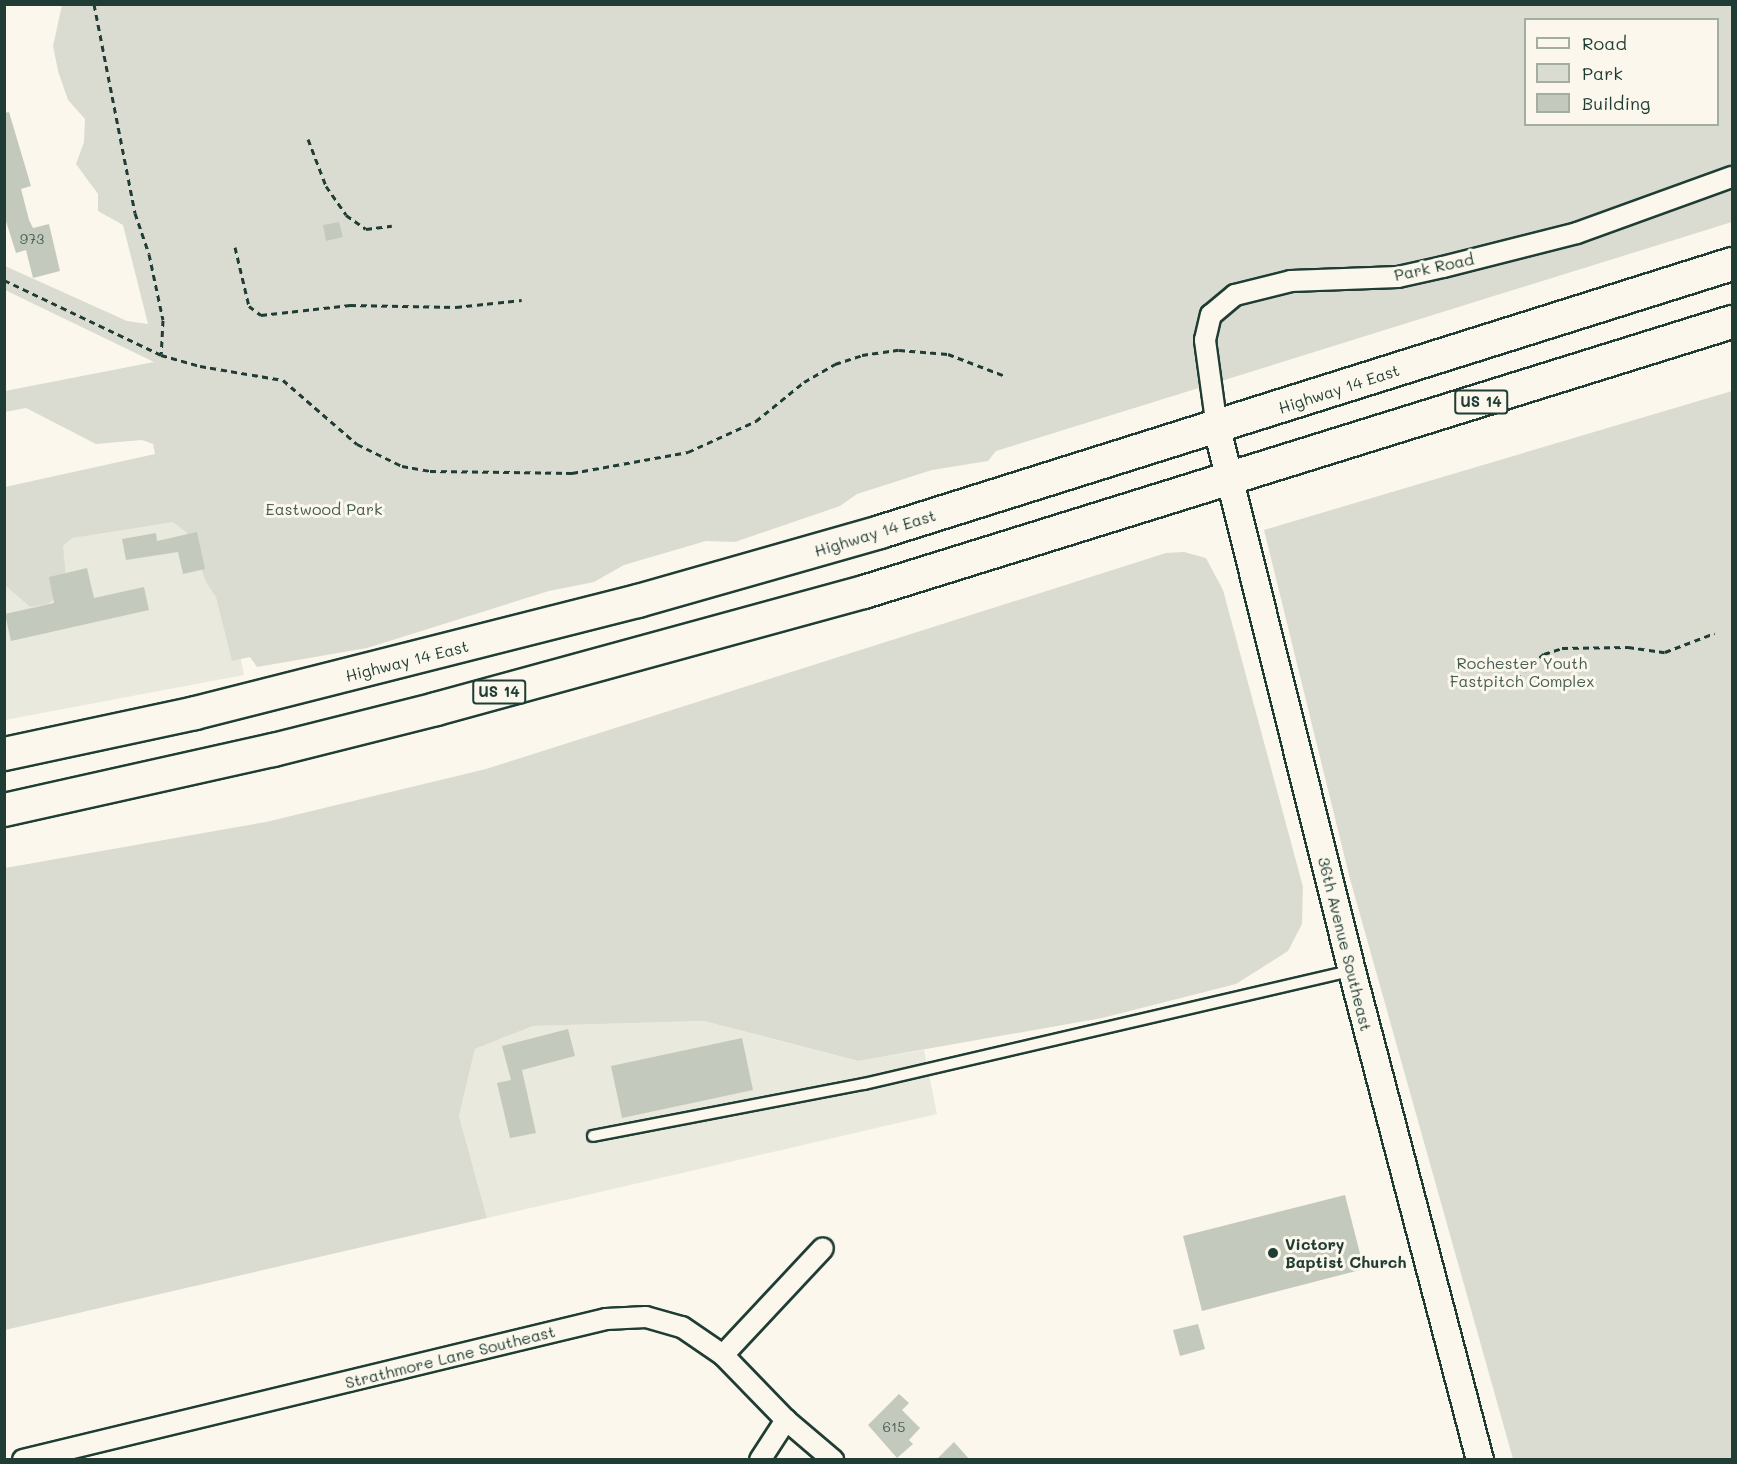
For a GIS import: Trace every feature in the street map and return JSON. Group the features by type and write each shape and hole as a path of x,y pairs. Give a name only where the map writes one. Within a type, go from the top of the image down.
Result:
{"main road":[{"name":"Highway 14 East","path":"4,754 195,713 627,604 880,532 1217,428 1732,264"},
{"name":"US 14","path":"4,810 273,750 637,655 864,592 1732,322"}],"street":[{"name":"Park Road","path":"1217,428 1205,340 1211,315 1235,295 1291,281 1398,277 1443,267 1577,233 1732,177"},
{"name":"36th Avenue Southeast","path":"1217,428 1352,971 1480,1460"},
{"path":"723,1355 824,1248"},
{"name":"Strathmore Lane Southeast","path":"23,1460 606,1319 646,1317 682,1327 723,1355 786,1420 833,1460"},
{"path":"760,1460 786,1420"}],"lane":[{"path":"592,1136 864,1084 1352,971"}],"path":[{"path":"94,4 135,213 149,254 163,320 161,355"},
{"path":"308,139 326,186 346,215 366,229 392,226"},
{"path":"235,247 249,306 261,315 350,305 456,307 522,300"},
{"path":"4,280 161,355 200,366 283,380 357,444 402,466 535,475 572,473 688,452 756,421 804,382 835,364 862,355 899,350 948,354 1005,376"},
{"path":"1504,681 1516,678 1544,654 1562,648 1616,646 1665,652 1716,633"}],"shaded area":[{"path":"203,479 244,675 5,720 5,522"},
{"path":"704,1021 857,1061 924,1050 937,1114 487,1218 459,1116 475,1049 533,1026"}],"green space":[{"name":"Eastwood Park","path":"62,5 1732,5 1732,222 996,451 988,461 932,470 857,494 840,506 735,542 706,541 624,565 594,582 549,591 367,648 257,667 250,657 232,661 216,597 207,584 187,533 173,522 72,538 63,546 66,578 63,592 48,604 30,607 5,585 5,487 155,454 153,444 142,440 96,444 26,408 5,412 5,391 154,362 5,290 5,266 127,321 148,324 123,225 98,211 98,194 76,164 84,142 85,119 68,100 58,71 53,46"},
{"name":"Rochester Youth Fastpitch Complex","path":"1732,391 1732,1459 1513,1459 1350,879 1264,530"},
{"path":"1184,552 1206,558 1223,590 1303,887 1302,924 1288,951 1236,984 1102,1018 858,1061 704,1021 533,1026 475,1049 459,1116 487,1218 5,1330 5,868 266,822 486,769 1166,553"}],"building":[{"path":"9,112 31,186 21,189 29,220 33,228 49,224 60,271 33,278 26,250 16,253 4,215 4,113"},
{"path":"339,222 343,237 326,241 323,225"},
{"path":"197,532 205,569 183,574 178,552 126,560 122,539 156,533 157,541"},
{"path":"87,568 94,598 144,587 149,610 11,641 5,614 54,603 49,577"},
{"path":"568,1029 575,1056 522,1070 536,1133 510,1138 497,1083 511,1080 502,1046"},
{"path":"742,1038 753,1090 622,1118 611,1066"},
{"name":"Victory Baptist Church","path":"1345,1195 1364,1269 1202,1311 1183,1236"},
{"path":"1198,1324 1205,1349 1180,1356 1173,1330"},
{"path":"899,1394 909,1403 902,1410 920,1428 909,1440 913,1444 897,1458 868,1425"},
{"path":"954,1442 970,1460 936,1460"}],"place":[{"name":"Victory Baptist Church","path":"1273,1253"}]}
